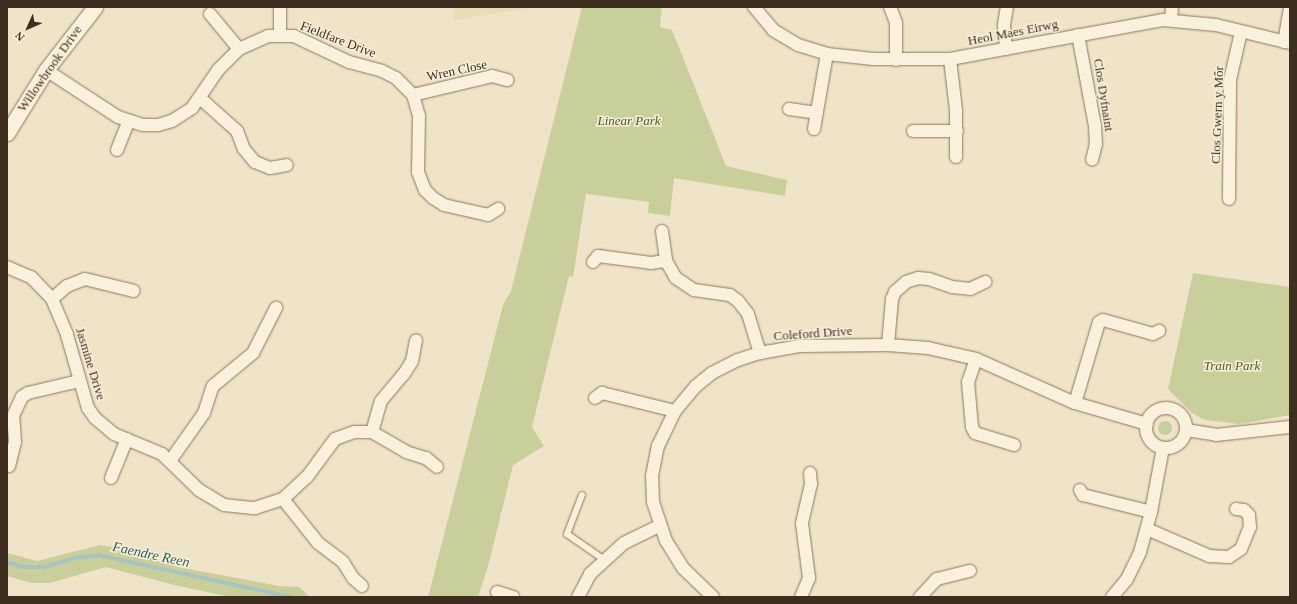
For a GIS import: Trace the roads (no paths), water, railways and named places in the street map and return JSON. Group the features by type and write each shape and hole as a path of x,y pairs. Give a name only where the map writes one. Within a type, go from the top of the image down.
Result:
{"street":[{"name":"Willowbrook Drive","path":"7,133 46,70 95,7"},
{"path":"280,7 280,35"},
{"name":"Heol Maes Eirwg","path":"754,7 773,30 786,38 827,54 896,60 950,59 1149,21 1171,20 1216,26 1287,43"},
{"path":"890,7 896,23 896,60"},
{"path":"1006,49 1004,25 1007,7"},
{"path":"1171,20 1172,7"},
{"path":"1287,43 1290,7"},
{"path":"210,14 239,49"},
{"name":"Clos Gwern y Môr","path":"1229,199 1230,80 1241,32"},
{"name":"Fieldfare Drive","path":"46,70 129,121 158,125 172,121 184,115 200,98 218,70 239,49 255,40 280,35 306,40 349,62 382,71 396,78 413,95 419,116 418,172 425,190 444,205 488,215 498,209"},
{"name":"Clos Dyfnaint","path":"1078,35 1095,126 1096,144 1092,160"},
{"path":"814,129 827,54"},
{"path":"950,59 957,130 956,157"},
{"name":"Wren Close","path":"413,95 492,76 507,80"},
{"path":"200,98 237,131 244,149 255,162 270,168 287,165"},
{"path":"790,109 817,114"},
{"path":"117,150 129,121"},
{"path":"913,131 957,130"},
{"path":"662,231 666,261 676,278 684,285 694,290 730,295 738,300 748,314 760,353"},
{"path":"593,262 598,256 651,263 666,261"},
{"name":"Jasmine Drive","path":"7,267 31,277 52,299 66,330 88,408 95,418 114,434 153,448 170,461 199,490 224,505 255,508 283,499 308,477 335,439 354,432 372,432"},
{"path":"52,299 67,286 85,278 134,291"},
{"path":"888,345 892,299 895,292 906,282 918,278 929,279 952,287 970,289 985,282"},
{"path":"170,461 204,413 213,386 253,353 276,308"},
{"path":"1075,403 1099,322 1103,320 1153,334 1159,331"},
{"path":"416,340 412,361 404,374 381,401 372,432 406,452 426,458 437,467"},
{"name":"Coleford Drive","path":"713,597 683,568 659,526 652,489 654,459 664,429 675,411 692,390 712,372 760,353 800,346 888,345 928,348 976,359 1075,403 1147,424"},
{"path":"976,359 968,382 972,427 975,433 1014,445"},
{"path":"10,466 15,442 13,416 22,397 28,393 80,381"},
{"path":"595,398 602,392 675,411"},
{"path":"1167,408 1182,417 1186,430 1180,442 1163,448 1151,441 1148,436 1147,424 1154,412 1167,408"},
{"path":"1186,430 1216,435 1290,427"},
{"path":"111,478 127,439"},
{"path":"1112,597 1132,569 1147,529 1163,448"},
{"path":"801,597 809,578 802,522 811,484 810,473"},
{"path":"1080,490 1083,495 1151,512"},
{"path":"283,499 318,543 343,562 353,578 362,586"},
{"path":"1147,529 1209,556 1229,557 1241,549 1250,527 1249,515 1244,510 1236,509"},
{"path":"578,597 590,574 624,543 659,526"},
{"path":"920,597 937,579 970,571"},
{"path":"498,592 513,597"}],"lane":[{"path":"582,495 567,534 606,561"}],"waterway":[{"name":"Faendre Reen","path":"7,562 23,567 44,567 75,558 98,555 291,597"}],"park label":[{"name":"Linear Park","path":"629,121"},
{"name":"Train Park","path":"1232,366"}]}
